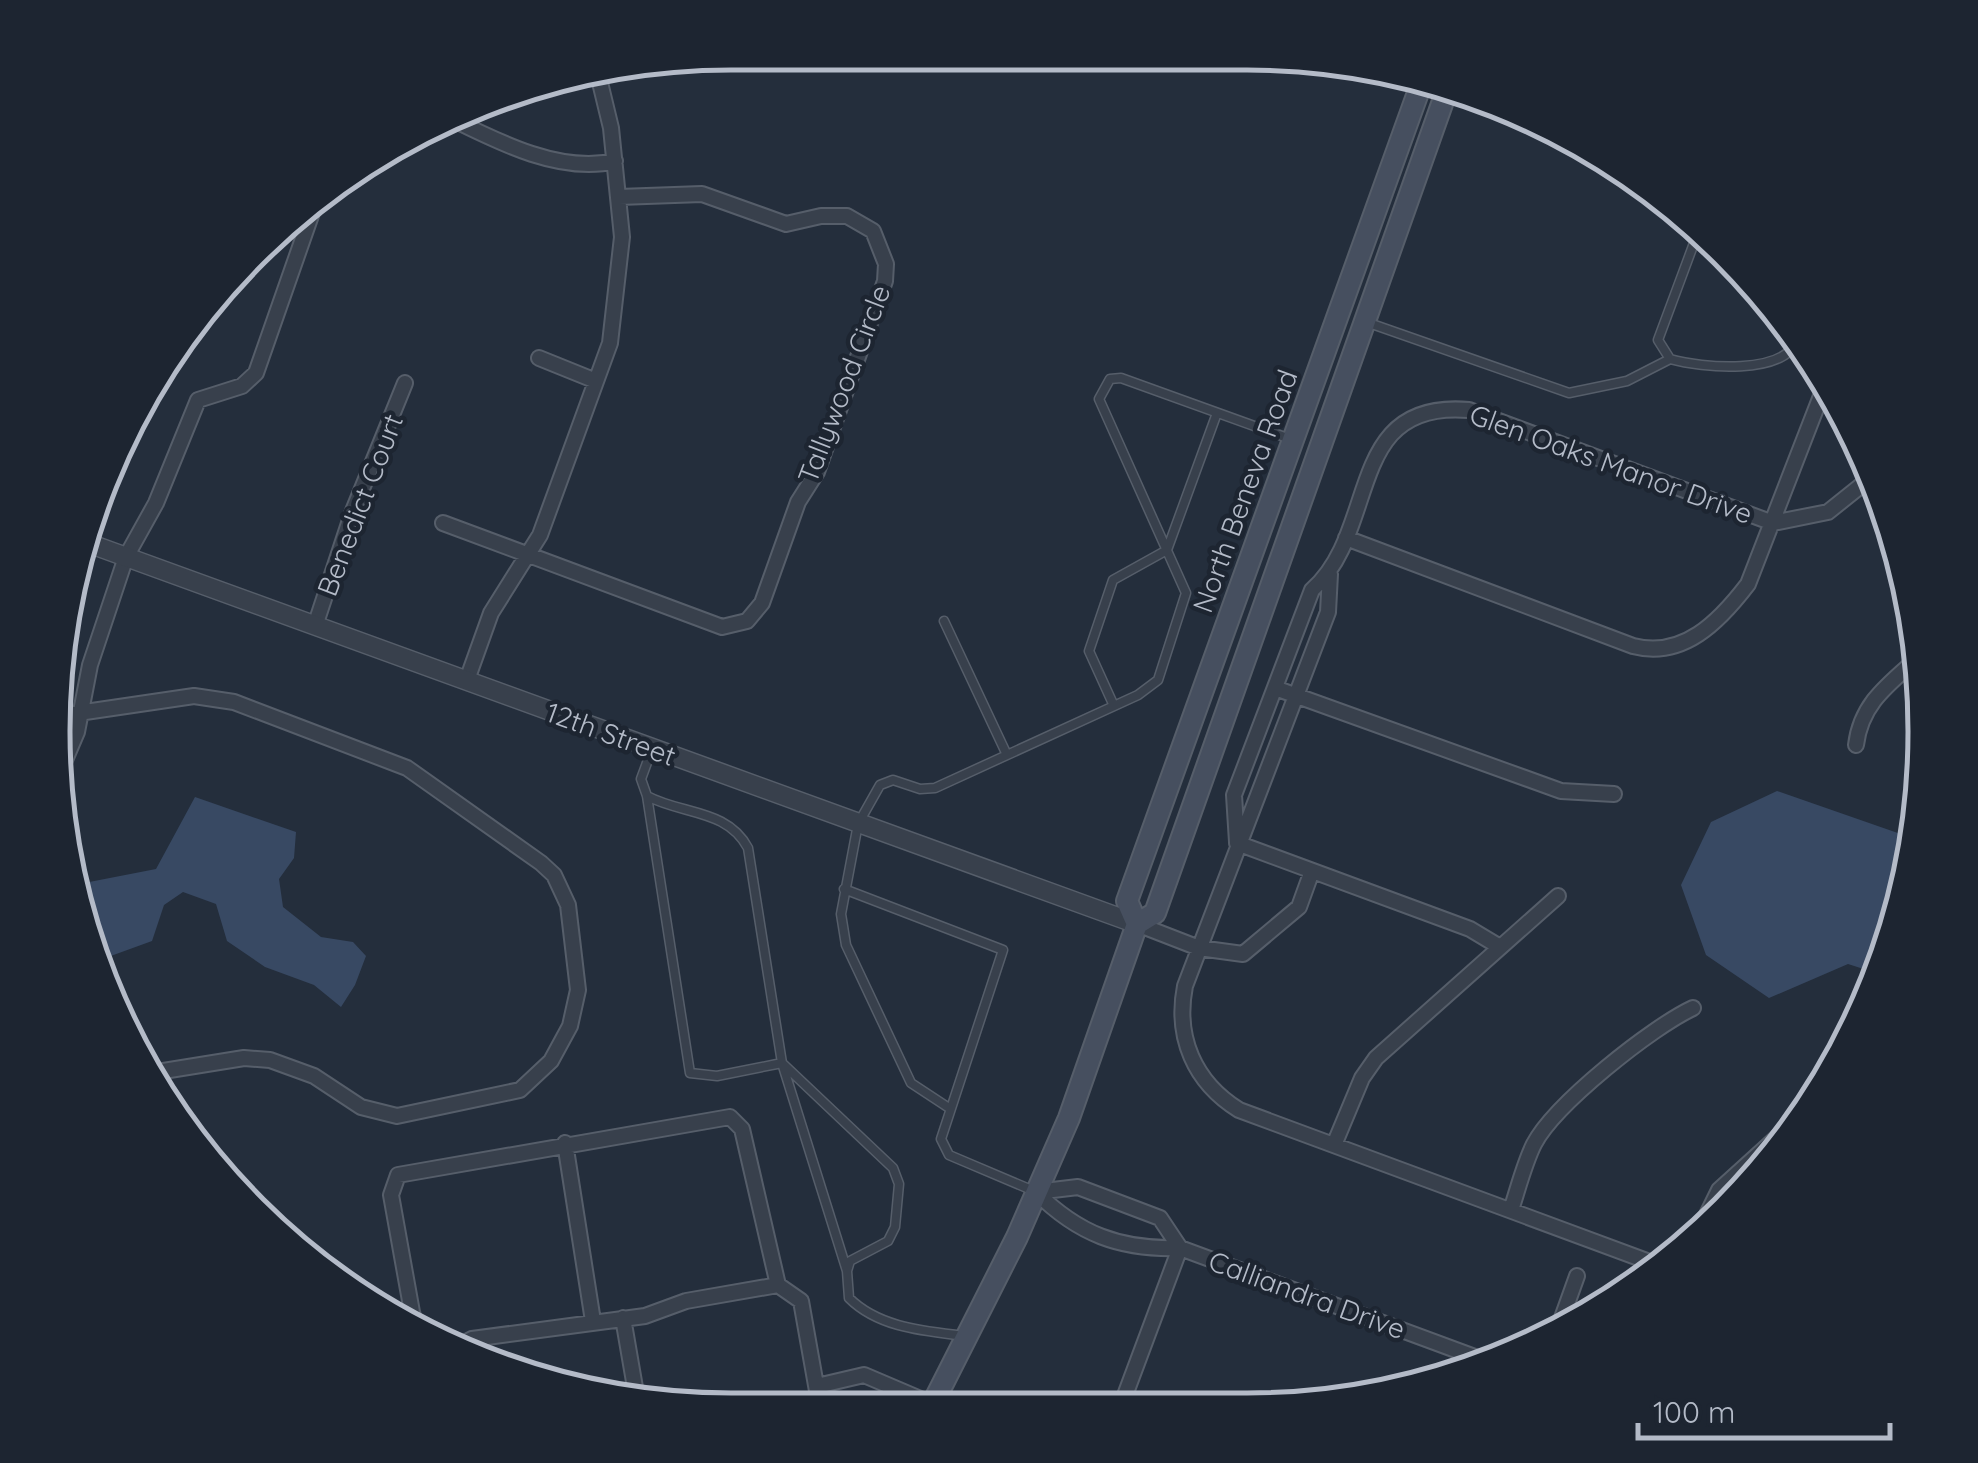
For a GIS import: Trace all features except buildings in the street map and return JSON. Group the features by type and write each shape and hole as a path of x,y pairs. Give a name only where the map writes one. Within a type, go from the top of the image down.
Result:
{"main road":[{"name":"North Beneva Road","path":"1137,924 1127,901 1418,93"},
{"name":"North Beneva Road","path":"938,1393 1069,1118 1137,924 1156,913 1443,100"}],"street":[{"path":"467,680 492,613 528,557 596,381 616,307 622,237 615,161 600,84"},
{"path":"466,126 577,167 615,161"},
{"name":"Tallywood Circle","path":"528,557 722,627 747,621 762,604 798,502 817,472 885,280 882,247 872,231 847,216 821,216 786,224 702,194 618,197"},
{"path":"70,745 82,712 90,664 126,557 156,503 198,400 242,386 256,372 308,224"},
{"path":"539,358 596,381"},
{"name":"Benedict Court","path":"315,626 353,510 387,438 405,383"},
{"name":"Glen Oaks Manor Drive","path":"1346,538 1633,646 1659,650 1692,640 1732,604 1759,564 1819,401"},
{"name":"Glen Oaks Manor Drive","path":"1644,1260 1239,1110 1208,1085 1196,1068 1181,1019 1185,986 1328,612 1330,574 1376,454 1387,437 1412,417 1447,408 1469,410 1774,523 1828,512 1861,485"},
{"path":"443,523 528,557"},
{"name":"12th Street","path":"97,546 1137,924"},
{"name":"Glen Oaks Manor Drive","path":"1237,843 1234,795 1312,590 1330,574"},
{"path":"1856,745 1858,725 1873,699 1905,670"},
{"path":"1274,688 1561,791 1614,794"},
{"path":"70,714 213,697 392,762 420,776 541,863 554,875 568,905 576,1007 551,1061 520,1090 397,1116 361,1108 314,1076 270,1060 244,1058 164,1071"},
{"path":"1237,843 1470,929 1500,947"},
{"path":"1137,924 1232,956 1254,947 1300,906 1312,870"},
{"path":"1334,1145 1362,1078 1376,1058 1558,896"},
{"path":"1511,1210 1534,1144 1552,1119 1662,1022 1692,1008"},
{"path":"412,1310 390,1195 398,1176 566,1143 730,1117 742,1129 778,1285 801,1301 818,1393"},
{"path":"566,1143 593,1321"},
{"path":"1715,1198 1745,1167"},
{"name":"Calliandra Drive","path":"1036,1192 1078,1187 1160,1218 1180,1248"},
{"name":"Calliandra Drive","path":"1036,1192 1066,1222 1138,1250 1180,1248 1469,1354"},
{"path":"1126,1393 1180,1248"},
{"path":"1565,1311 1578,1276"},
{"path":"471,1340 623,1318 778,1285"},
{"path":"623,1318 635,1385"},
{"path":"817,1386 864,1375 903,1393"}],"lane":[{"path":"1694,244 1658,340 1670,359 1687,364 1768,365 1789,353"},
{"path":"1365,322 1569,393 1626,381 1670,359"},
{"path":"950,1108 916,1090 846,945 841,914 858,824 880,785 893,780 920,789 935,788 1114,706 1158,680 1186,606 1186,593 1099,399 1100,390 1110,379 1121,378 1293,440"},
{"path":"1114,706 1088,651 1114,580 1167,550 1218,412"},
{"path":"944,621 1007,755"},
{"path":"652,749 641,780 647,796 690,1073 716,1076 782,1064"},
{"path":"647,796 727,822 740,832 748,848 782,1064 847,1272 849,1298 870,1316 920,1330 966,1336"},
{"path":"844,889 1003,950 940,1134 950,1155 1036,1192"},
{"path":"782,1064 893,1168 899,1184 895,1227 888,1241 858,1255 847,1272"}],"water":[{"path":"1777,791 1899,834 1885,903 1864,969 1848,964 1769,998 1706,955 1681,885 1711,822"},
{"path":"195,797 296,832 294,858 279,879 283,907 321,937 353,942 366,956 341,1007 314,985 265,967 227,941 216,904 183,892 164,905 152,941 110,956 88,882 156,869"}]}
